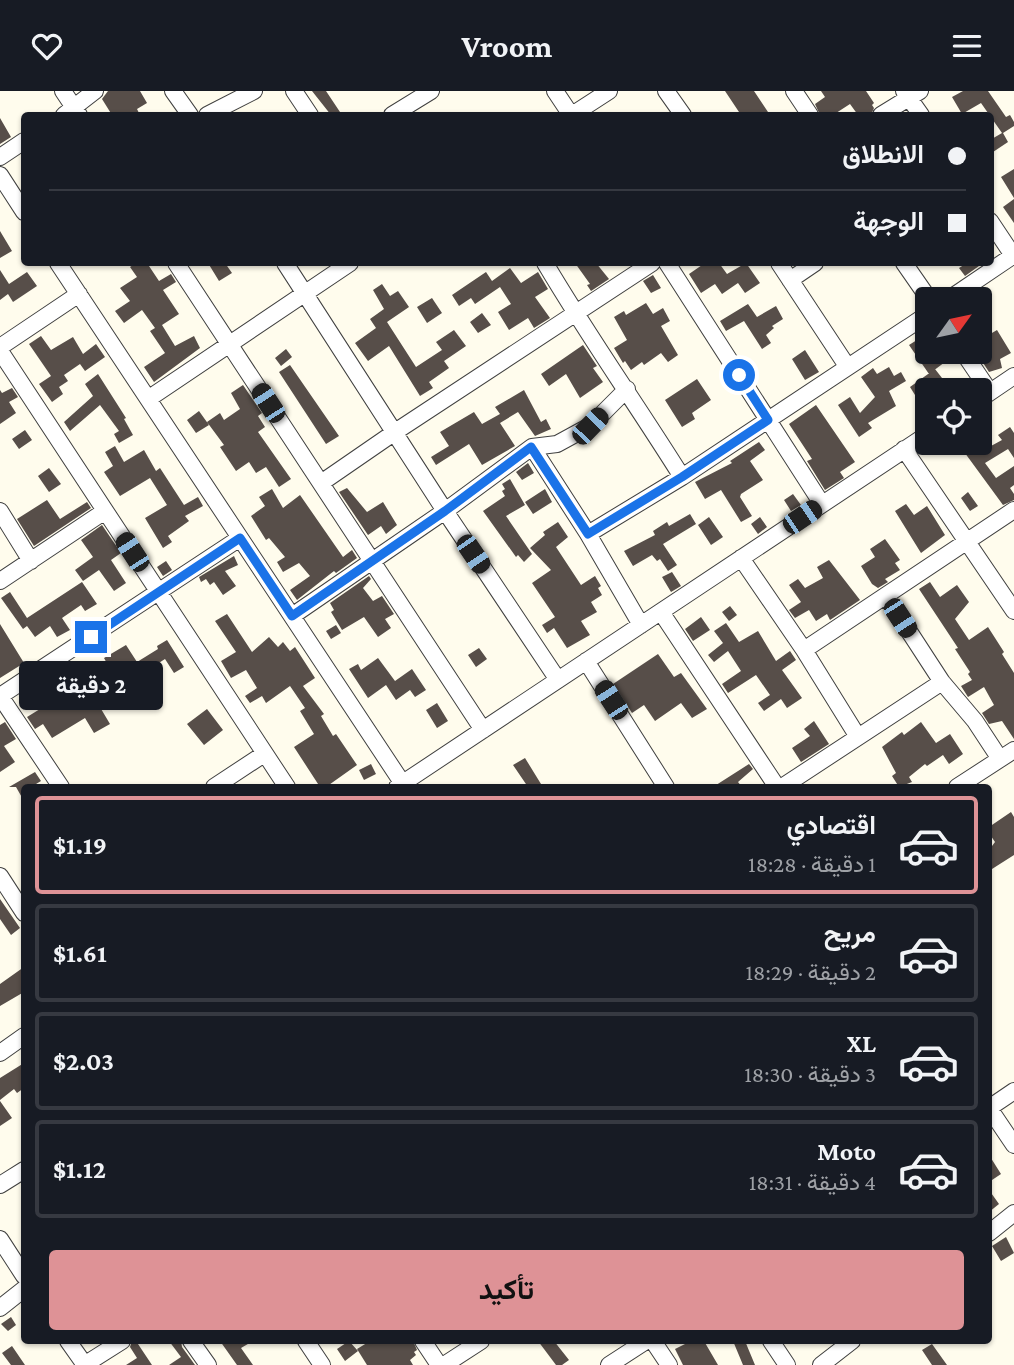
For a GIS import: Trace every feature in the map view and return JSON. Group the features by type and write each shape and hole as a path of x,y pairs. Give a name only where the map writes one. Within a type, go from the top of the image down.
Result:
{"street":[{"path":"63,91 73,112"},
{"path":"74,112 95,91"},
{"path":"173,91 188,112"},
{"path":"213,112 254,91"},
{"path":"294,91 308,112"},
{"path":"397,112 431,91"},
{"path":"555,91 570,112"},
{"path":"577,112 610,91"},
{"path":"667,91 680,112"},
{"path":"794,91 808,112"},
{"path":"885,112 911,93 920,112"},
{"path":"0,157 21,143"},
{"path":"0,175 21,207"},
{"path":"967,287 1014,256 994,227"},
{"path":"60,266 401,784"},
{"path":"179,266 483,730"},
{"path":"287,266 558,680"},
{"path":"148,399 345,266"},
{"path":"547,266 682,477"},
{"path":"321,483 574,312 647,266"},
{"path":"669,266 822,504"},
{"path":"781,266 847,366"},
{"path":"790,280 811,266"},
{"path":"906,266 921,287"},
{"path":"79,294 0,349 285,784"},
{"path":"588,534 682,477 915,322"},
{"path":"992,390 1014,376"},
{"path":"292,616 445,511 531,447 556,444 590,426 627,389"},
{"path":"405,784 915,442"},
{"path":"531,447 588,534 641,625"},
{"path":"904,449 1014,611"},
{"path":"804,650 1014,510"},
{"path":"0,511 31,561"},
{"path":"0,581 105,511"},
{"path":"59,784 0,696 240,538"},
{"path":"741,558 804,650 858,737"},
{"path":"886,596 942,682 1007,754 962,784"},
{"path":"661,612 777,784"},
{"path":"586,661 664,784"},
{"path":"784,784 942,682"},
{"path":"219,784 264,754"},
{"path":"0,876 21,908"},
{"path":"1,1051 21,1038"},
{"path":"992,1106 1014,1091"},
{"path":"992,1112 1014,1145"},
{"path":"0,1185 21,1172"},
{"path":"992,1231 1014,1213"},
{"path":"0,1239 21,1271"},
{"path":"0,1308 21,1291"},
{"path":"70,1344 84,1365 117,1344"},
{"path":"193,1344 208,1365"},
{"path":"308,1344 322,1365"},
{"path":"425,1344 442,1365 476,1344"},
{"path":"609,1365 641,1344"},
{"path":"655,1344 669,1365"},
{"path":"773,1344 787,1365"},
{"path":"821,1365 848,1344"}],"building":[{"path":"108,91 140,91 147,103 137,109 138,112 110,112 102,99"},
{"path":"312,91 326,91 340,112 329,112"},
{"path":"725,91 754,91 768,112 739,112"},
{"path":"821,91 866,91 874,103 874,108 872,112 856,112 850,104 838,112 819,112 815,104 825,97"},
{"path":"963,91 988,91 1006,117 1010,115 1014,122 1014,126 1003,133 1008,142 994,151 994,138 1002,133 994,122 994,112 987,112 981,103 961,112 952,97"},
{"path":"0,118 11,137 0,144"},
{"path":"1014,169 1014,198 1001,177"},
{"path":"1014,199 1014,223 1003,207"},
{"path":"0,231 12,251 0,258"},
{"path":"149,266 159,281 171,274 176,282 163,290 179,314 162,325 175,346 194,336 200,348 154,382 144,367 165,353 150,331 155,328 142,310 124,323 115,311 130,301 120,288 137,277 130,267"},
{"path":"210,266 227,266 232,273 219,281"},
{"path":"577,266 598,266 609,279 591,291 587,285 590,284"},
{"path":"701,266 721,266 727,274 741,266 748,266 760,283 745,293 738,283 722,294 715,284 701,293 689,274"},
{"path":"962,266 979,266 965,276 959,268"},
{"path":"510,268 521,283 538,272 548,289 535,297 550,318 534,328 528,318 509,330 498,312 511,304 500,287 475,304 471,298 459,306 452,295 486,272 492,281"},
{"path":"0,270 9,284 27,272 37,286 13,302 8,294 0,300"},
{"path":"653,275 661,288 651,293 643,281"},
{"path":"382,284 390,296 398,291 409,307 387,322 416,367 442,350 436,342 454,330 466,346 444,361 449,368 429,382 433,388 420,396 389,346 368,361 355,343 376,328 370,319 384,309 373,290"},
{"path":"432,298 442,313 427,323 417,307"},
{"path":"646,303 653,314 663,308 670,321 661,326 678,355 668,362 661,353 631,370 614,348 627,340 614,317 624,311 626,315"},
{"path":"748,304 757,317 776,306 783,319 772,326 774,328 766,335 771,343 762,349 744,321 726,331 720,321"},
{"path":"482,313 491,325 478,333 470,322"},
{"path":"997,330 1011,353 1000,359 1002,368 989,372 984,364 992,364 992,333"},
{"path":"41,336 51,350 73,337 83,354 96,344 105,357 85,371 80,364 64,375 68,381 59,387 63,394 52,402 39,384 51,376 29,344"},
{"path":"915,341 915,354 909,345"},
{"path":"583,345 597,366 593,368 603,382 580,398 566,374 549,386 541,374"},
{"path":"286,349 292,357 281,366 275,358"},
{"path":"805,350 819,372 805,380 792,359"},
{"path":"922,364 942,364 929,374"},
{"path":"290,365 339,436 326,444 279,372"},
{"path":"889,367 894,376 901,372 906,381 889,391 896,406 868,423 872,428 859,437 838,405 850,397 860,413 875,397 861,377 873,368 877,374"},
{"path":"935,369 942,378 922,378"},
{"path":"98,374 126,418 124,419 133,435 119,443 114,434 119,431 100,405 70,431 64,422 93,396 85,384"},
{"path":"697,379 711,400 692,413 695,419 682,427 665,400"},
{"path":"243,385 262,413 258,416 265,427 258,432 291,479 279,487 266,467 256,473 249,462 236,471 220,447 224,445 207,422 220,413 224,420 240,409 231,393"},
{"path":"12,388 18,397 9,402 16,413 0,424 0,390 2,393"},
{"path":"524,390 541,422 546,419 551,429 535,436 518,412 500,423 515,446 482,465 469,444 436,465 431,457 449,446 440,432 474,412 482,424 500,414 495,407"},
{"path":"816,405 855,462 840,472 844,478 825,490 807,461 812,459 789,424"},
{"path":"199,411 209,425 196,433 187,420"},
{"path":"1010,427 1014,433 1014,458 1008,449 985,463 996,478 1014,466 1014,485 1010,488 1014,500 1003,505 966,455 992,455 992,445 1002,440 998,435"},
{"path":"25,430 32,440 19,449 12,439"},
{"path":"759,442 765,450 750,461 763,480 741,494 740,497 752,516 741,522 721,490 705,499 695,482 732,463 730,461"},
{"path":"115,446 124,462 144,450 156,471 160,468 184,505 198,497 203,506 185,516 189,521 168,536 172,542 163,548 145,518 167,505 150,478 120,496 104,472 113,466 105,452"},
{"path":"528,463 534,473 522,480 516,472"},
{"path":"49,468 61,484 49,492 38,476"},
{"path":"510,479 525,505 506,516 532,554 524,562 518,555 516,557 483,511 505,496 502,484"},
{"path":"347,488 367,512 383,502 397,525 386,534 381,526 368,535 339,492"},
{"path":"272,489 283,508 300,495 343,557 352,550 357,558 336,573 334,571 297,600 290,590 310,576 299,563 283,572 277,562 285,557 269,538 266,540 251,516 265,506 259,497"},
{"path":"545,489 552,502 533,514 525,502"},
{"path":"968,492 978,506 970,511 961,498"},
{"path":"793,494 801,505 791,511 784,500"},
{"path":"47,500 60,519 87,502 91,508 34,546 17,519"},
{"path":"906,504 914,515 927,506 945,535 921,553 895,511"},
{"path":"690,514 696,524 663,544 677,565 668,571 660,559 657,561 652,555 633,566 624,551 655,535 653,531 667,522 669,526"},
{"path":"709,517 723,537 711,545 698,525"},
{"path":"760,517 767,527 758,534 751,524"},
{"path":"558,522 568,537 556,547 581,585 595,576 601,586 598,588 602,595 591,602 597,612 581,621 590,635 567,648 554,628 547,633 542,625 555,617 532,583 551,570 530,548 545,535 543,532"},
{"path":"102,525 121,553 111,560 126,583 114,591 99,570 83,581 75,570 93,557 81,540"},
{"path":"885,539 900,560 895,563 900,570 885,579 888,582 878,588 872,584 861,566 875,557 870,549"},
{"path":"234,556 238,565 225,571 236,586 223,595 214,582 210,585 206,579 201,582 199,577"},
{"path":"829,560 860,600 830,620 827,614 816,621 809,610 795,618 789,610 801,602 789,585 798,579 805,588 823,578 817,567"},
{"path":"166,561 172,570 163,576 157,567"},
{"path":"672,572 681,586 671,592 662,577"},
{"path":"369,576 371,579 363,588 373,601 382,596 394,614 385,619 391,628 378,637 364,617 342,630 331,612 334,610 330,603"},
{"path":"82,582 97,604 85,611 81,605 62,618 70,630 57,637 50,626 35,637 27,626 23,629 1,598 10,592 27,618"},
{"path":"930,582 940,597 957,585 969,602 955,619 969,640 988,627 1004,652 1002,654 1014,673 1014,739 1002,721 989,724 982,713 994,705 984,687 968,697 961,686 972,680 968,674 970,672 955,649 958,648 919,589"},
{"path":"730,606 737,615 729,621 722,612"},
{"path":"227,614 252,652 269,637 278,647 283,642 290,651 295,647 315,678 303,686 324,714 321,716 333,736 336,734 357,765 330,784 318,784 294,747 314,734 300,711 305,708 290,686 266,703 262,696 250,703 245,696 257,688 246,670 231,678 221,661 236,652 215,621"},
{"path":"701,617 710,630 693,641 685,629"},
{"path":"726,623 739,642 758,631 776,661 790,651 796,660 782,670 802,698 787,708 781,699 764,711 758,703 770,695 756,675 728,693 722,684 741,671 728,651 714,662 708,655 723,643 714,631"},
{"path":"0,624 24,663 0,678"},
{"path":"336,625 341,633 331,639 326,631"},
{"path":"167,640 184,667 174,673 165,659 129,677 125,670 109,680 104,673 110,669 104,658 126,645 137,662"},
{"path":"479,648 487,659 476,667 468,655"},
{"path":"658,654 674,677 681,673 707,709 692,718 681,703 655,721 644,705 632,713 613,684"},
{"path":"378,658 395,681 412,669 426,690 415,697 410,690 396,700 386,685 368,698 349,669 358,664 361,670"},
{"path":"65,685 77,702 91,692 110,724 94,733 85,718 52,738 43,724 35,729 27,717 40,709 27,691 34,686 44,700"},
{"path":"437,703 448,721 437,728 426,710"},
{"path":"207,709 223,730 204,745 187,724"},
{"path":"814,721 829,744 801,762 792,748 810,736 804,729"},
{"path":"5,722 16,739 4,746 15,762 0,772 0,725"},
{"path":"921,722 936,743 950,734 963,754 949,764 943,755 927,766 925,764 909,777 912,782 897,784 892,776 896,773 882,747 902,732 904,735"},
{"path":"525,758 541,784 526,784 513,765"},
{"path":"371,764 376,774 364,780 359,770"},
{"path":"749,764 753,769 738,782 740,784 718,784"},
{"path":"35,772 41,781 36,784 21,784 21,796 16,787 9,787"},
{"path":"1011,812 1014,817 1014,855 992,869 992,846 995,842 992,838 992,825"},
{"path":"0,899 20,928 11,935 0,919"},
{"path":"21,969 21,994 0,1006 0,984"},
{"path":"21,1065 21,1090 17,1093 14,1089 0,1100 0,1078"},
{"path":"0,1101 12,1118 0,1126"},
{"path":"992,1160 1001,1174 992,1180"},
{"path":"992,1194 999,1204 992,1210"},
{"path":"1006,1237 1014,1253 1001,1261 992,1246"},
{"path":"11,1317 16,1325 8,1331 1,1324"},
{"path":"131,1344 138,1344 152,1365 126,1365 137,1358 130,1347"},
{"path":"171,1344 182,1344 195,1365 169,1365 181,1357"},
{"path":"222,1344 248,1344 241,1348 253,1365 237,1365"},
{"path":"344,1344 352,1344 358,1351 345,1361 337,1349"},
{"path":"365,1344 414,1344 417,1350 410,1360 413,1365 367,1365 357,1349"},
{"path":"540,1344 556,1344 569,1360 562,1365 556,1365"},
{"path":"685,1344 706,1344 718,1365 683,1365 675,1349"},
{"path":"734,1344 746,1344 755,1365 743,1365"},
{"path":"932,1344 947,1365 932,1365 922,1350"},
{"path":"12,1346 25,1365 11,1365 2,1353"}],"route":[{"path":"91,637 240,538 292,616 445,511 531,447 588,534 682,477 768,420 739,375"}]}
